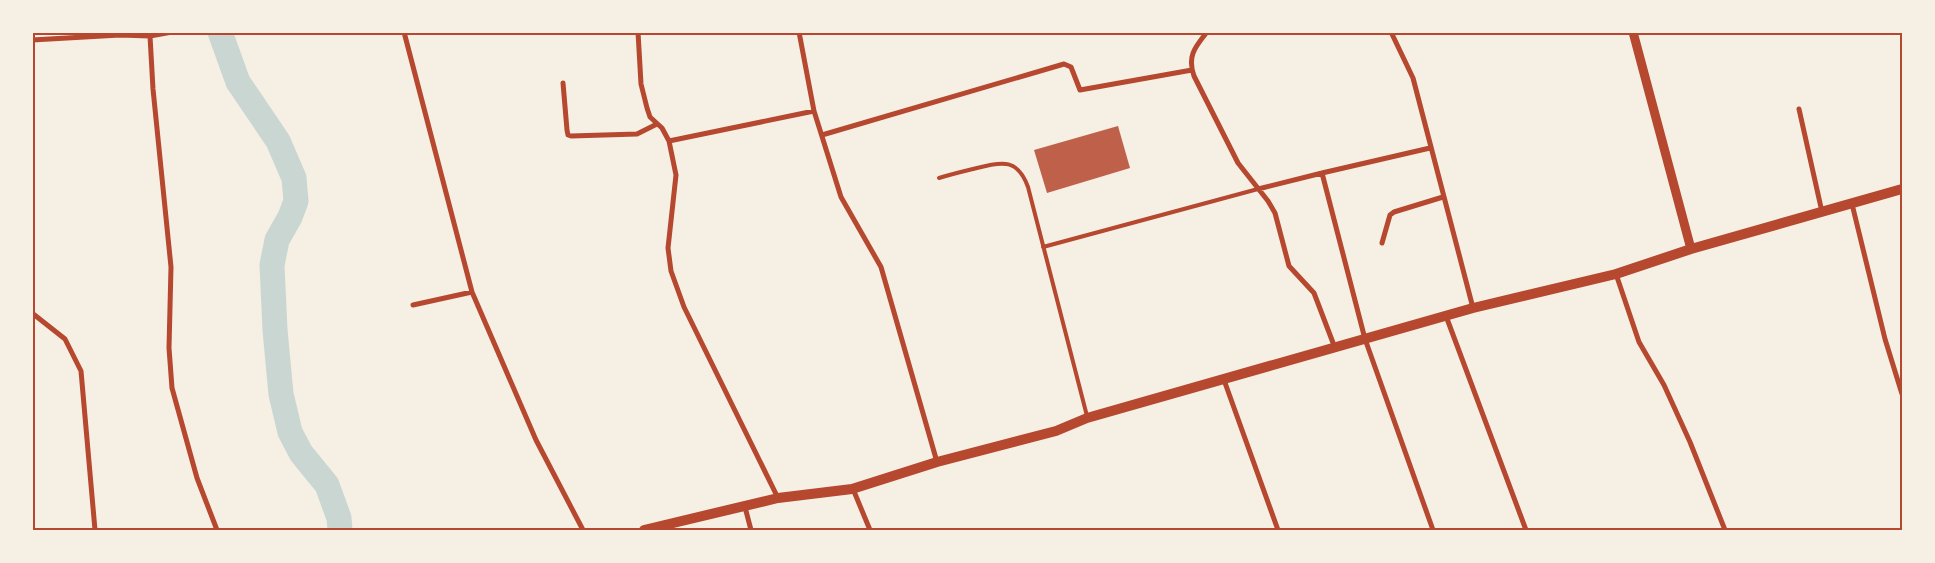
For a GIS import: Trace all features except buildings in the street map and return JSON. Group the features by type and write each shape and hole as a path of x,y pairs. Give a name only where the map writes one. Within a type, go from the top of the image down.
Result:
{"main road":[{"path":"644,530 778,498 852,489 938,462 1056,431 1087,418 1474,308 1616,274 1691,249 1902,189"}],"street":[{"path":"32,40 120,34 150,36 172,32"},
{"path":"404,32 472,292 536,440 584,530"},
{"path":"638,32 641,84 650,117 666,134 669,140 676,175 668,248 671,271 684,307 778,498"},
{"path":"799,32 814,111 841,197 882,267 938,462"},
{"path":"1207,32 1193,50 1192,70 1238,163 1268,201 1275,213 1289,266 1314,293 1335,348"},
{"path":"1391,32 1413,78 1430,148 1474,308"},
{"path":"1633,32 1691,249"},
{"path":"150,36 153,89 171,267 169,348 172,388 197,478 217,530"},
{"path":"822,135 1064,64 1070,67 1080,90 1192,70"},
{"path":"563,82 568,135 636,134 657,124"},
{"path":"1799,109 1822,212"},
{"path":"669,140 814,111"},
{"path":"1258,189 1430,148"},
{"path":"1322,173 1365,339 1433,530"},
{"path":"1382,243 1390,215 1394,212 1443,197"},
{"path":"1852,204 1885,338 1902,394"},
{"path":"1616,274 1639,342 1664,385 1726,530"},
{"path":"413,305 472,292"},
{"path":"32,313 65,339 81,371 95,530"},
{"path":"1445,316 1526,530"},
{"path":"1224,380 1278,530"},
{"path":"852,489 870,530"},
{"path":"745,507 751,530"}],"lane":[{"path":"939,178 994,163 1004,163 1015,167 1021,173 1028,187 1087,418"},
{"path":"1043,247 1258,189"}],"waterway":[{"path":"220,32 238,82 278,141 294,178 296,201 290,217 277,240 272,265 275,330 281,394 290,432 301,453 327,485 339,518 340,530"}]}
